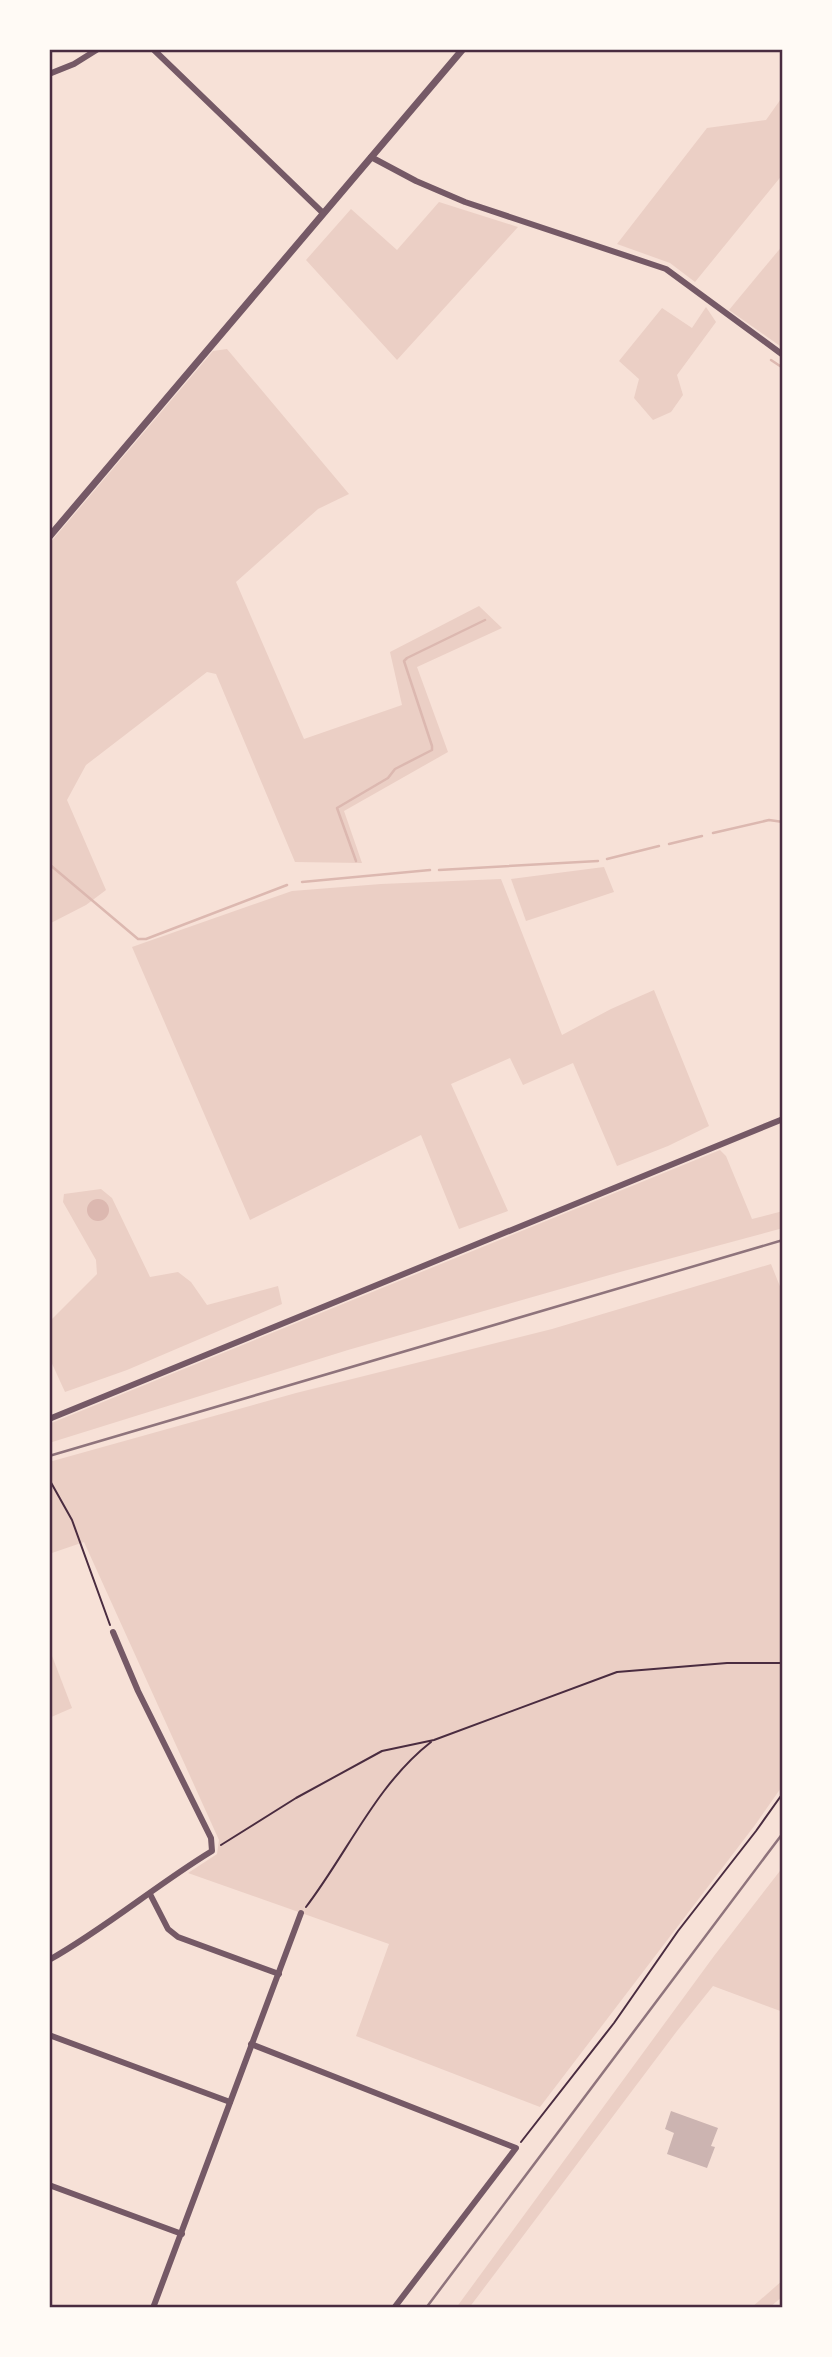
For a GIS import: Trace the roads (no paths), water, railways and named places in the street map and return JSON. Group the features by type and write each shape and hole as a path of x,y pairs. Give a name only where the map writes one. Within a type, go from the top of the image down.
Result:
{"street":[{"path":"49,74 74,64 98,49"},
{"path":"153,49 323,213"},
{"path":"49,537 463,49"},
{"path":"371,157 416,181 465,202 666,269 783,355"},
{"path":"49,1419 783,1119"},
{"path":"49,1960 150,1894 213,1847 138,1691 113,1632"},
{"path":"150,1894 168,1929 174,1935 279,1974"},
{"path":"153,2308 302,1913"},
{"path":"49,2035 230,2102"},
{"path":"251,2044 516,2148 394,2308"},
{"path":"49,2185 182,2234"}],"waterway":[{"path":"771,360 783,368"},
{"path":"356,861 337,808 388,778 395,769 432,750 404,661 485,620"},
{"path":"713,833 769,820 783,822"},
{"path":"669,844 702,836"},
{"path":"607,859 659,846"},
{"path":"439,870 598,861"},
{"path":"49,864 138,939 146,939 287,885"},
{"path":"302,882 430,870"}],"railway":[{"path":"49,1456 783,1240"},
{"path":"426,2308 783,1833"}]}
